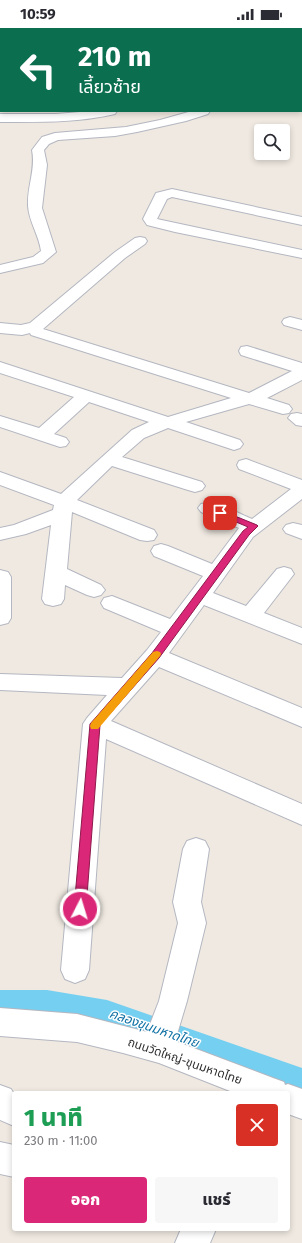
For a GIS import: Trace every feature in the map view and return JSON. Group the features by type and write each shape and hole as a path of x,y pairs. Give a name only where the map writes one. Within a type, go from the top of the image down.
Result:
{"street":[{"path":"0,118 38,114 85,114 102,112"},
{"path":"0,269 38,260 48,252 48,241 38,222 35,196 40,180 40,159 38,150 46,140 56,137 115,132 152,126 179,120 201,112"},
{"path":"38,114 38,130"},
{"path":"85,114 87,129"},
{"path":"302,221 172,194 161,196 150,219 152,222 174,228 302,254"},
{"path":"0,328 22,330 36,326 140,240"},
{"path":"37,332 249,399 294,416"},
{"path":"246,351 302,369"},
{"path":"0,367 234,444"},
{"path":"0,534 19,530 63,508 109,459 138,434 165,422 249,399 268,392 302,373"},
{"path":"41,436 86,396"},
{"path":"0,421 60,442"},
{"path":"109,459 194,486"},
{"path":"75,970 95,724 155,656 246,533 302,488 246,465"},
{"path":"0,478 63,508 148,535"},
{"path":"53,599 63,508"},
{"path":"208,508 254,526"},
{"path":"161,551 216,574"},
{"path":"56,572 94,590"},
{"path":"250,616 284,574"},
{"path":"0,618 1,577"},
{"path":"200,596 302,636"},
{"path":"112,603 175,630"},
{"path":"155,656 302,718"},
{"path":"0,682 127,688"},
{"path":"95,724 302,815"},
{"path":"159,1043 173,1001 192,924 187,902 196,849"},
{"name":"ถนนวัดใหญ่-ขุนมหาดไทย","path":"0,1022 77,1028 159,1043 265,1091"},
{"path":"0,1100 2,1104 12,1110"},
{"name":"ถนนวัดใหญ่-ขุนมหาดไทย","path":"290,1100 302,1104"},
{"path":"0,1158 12,1161"},
{"path":"192,1243 198,1231"}],"waterway":[{"name":"คลองขุนมหาดไทย","path":"0,1001 47,1001 107,1011 302,1080"}],"slow traffic":[{"path":"95,726 95,724 157,654"}],"route":[{"path":"80,909 95,724 155,656 246,533 254,526 220,513"}]}
